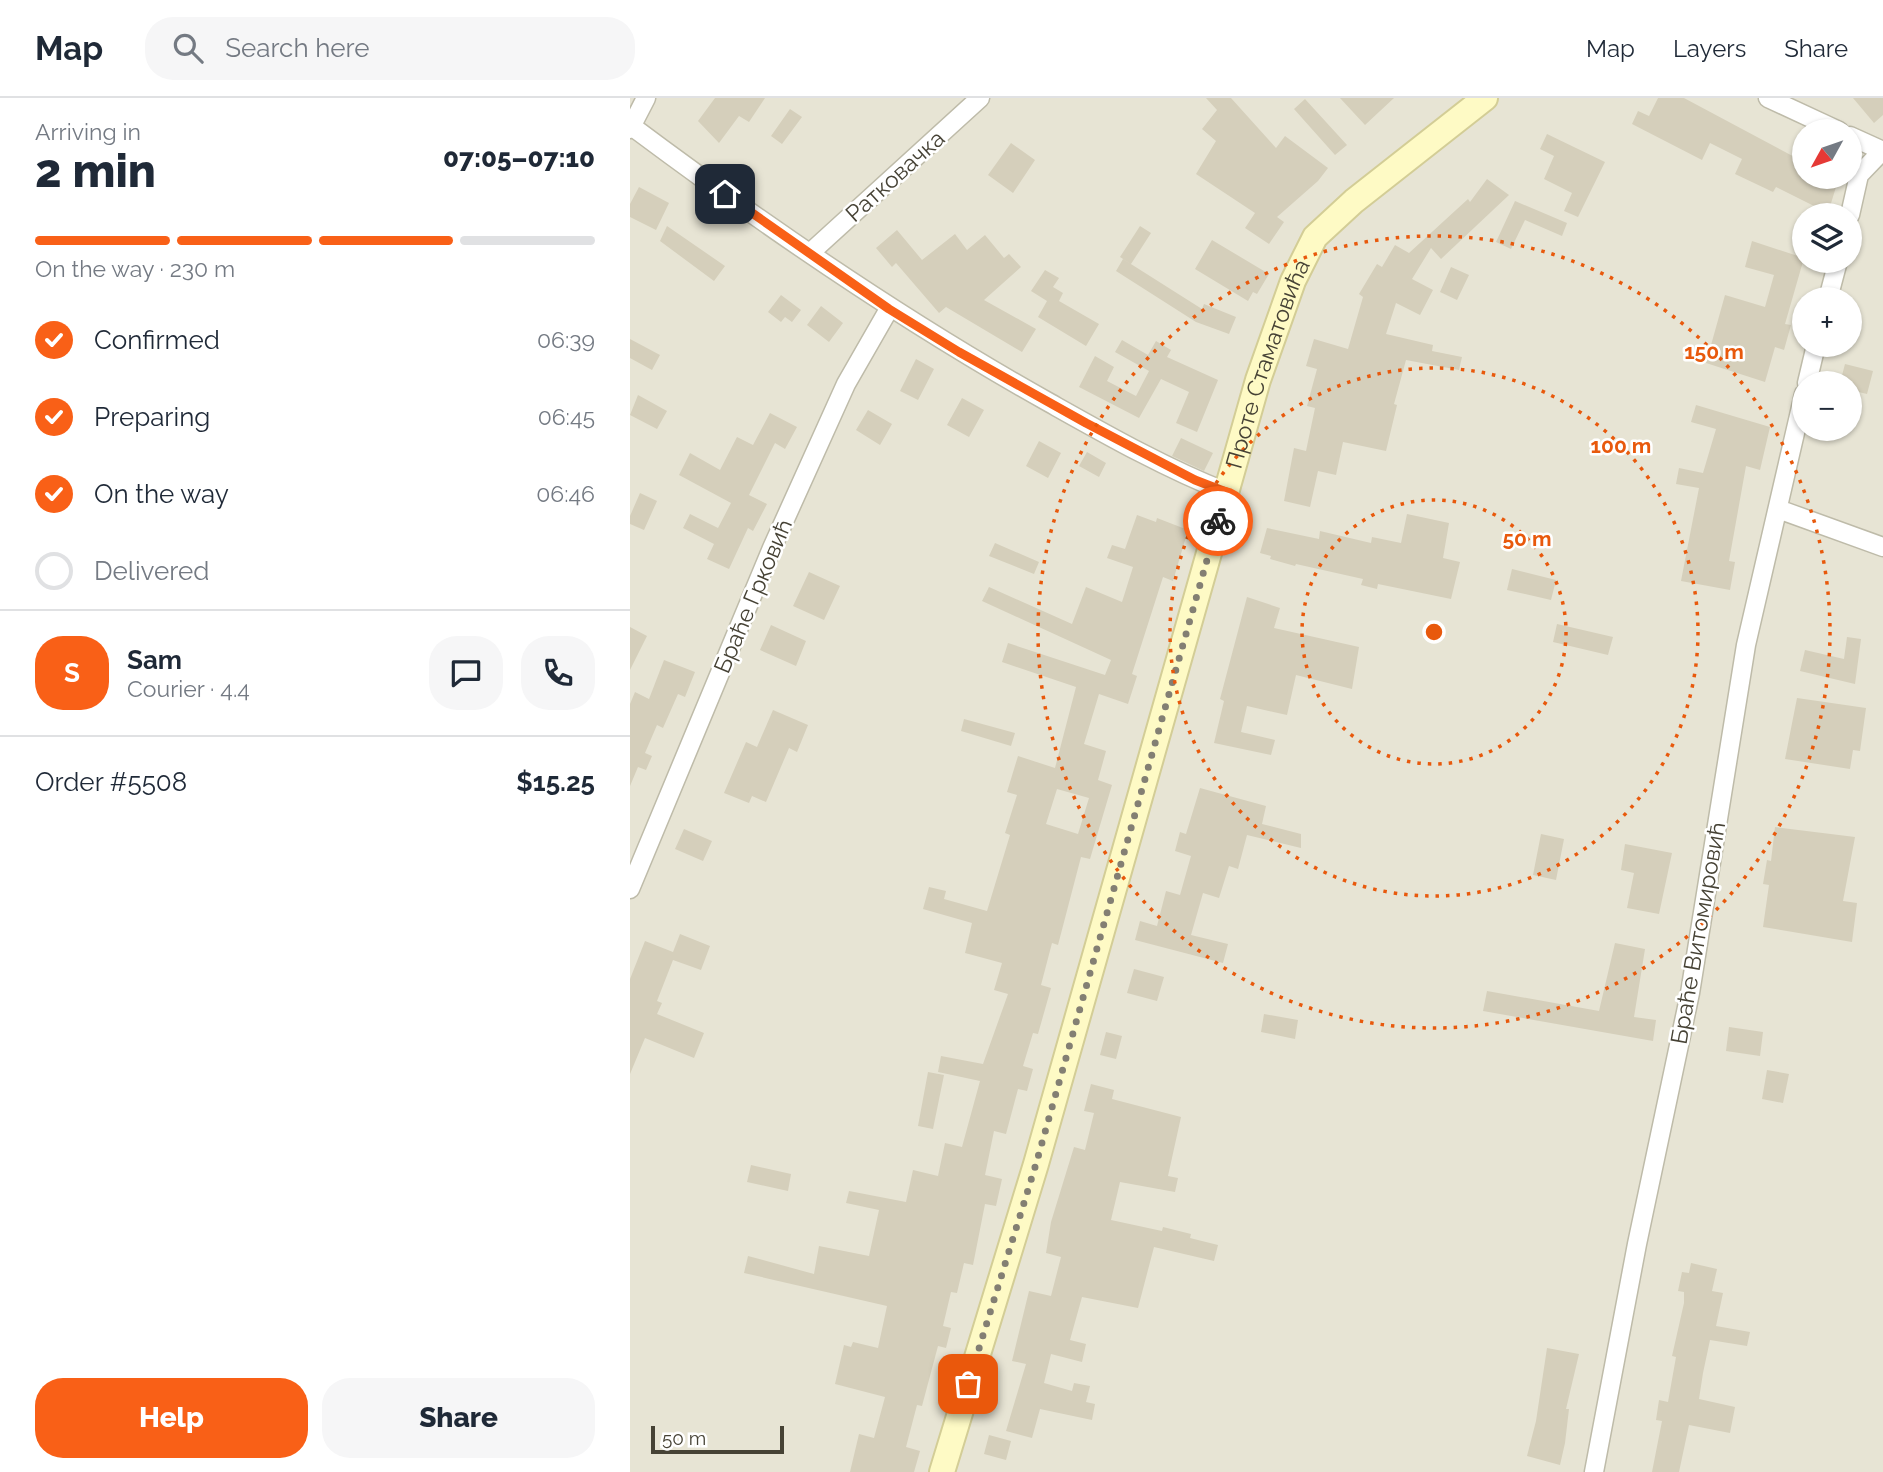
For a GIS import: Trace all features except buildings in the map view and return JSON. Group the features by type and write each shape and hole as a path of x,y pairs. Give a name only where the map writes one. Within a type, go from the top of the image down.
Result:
{"street":[{"path":"646,98 630,127 889,309 959,352 1086,423 1195,480 1226,492"},
{"name":"Ратковачка","path":"810,253 979,98"},
{"name":"Проте Стаматовића","path":"942,1472 1036,1164 1258,380 1293,281 1311,243 1354,201 1485,98"},
{"path":"1768,98 1813,119"},
{"path":"1853,203 1859,174 1883,150 1862,141"},
{"name":"Браће Грковић","path":"630,889 772,548 846,384 889,309"},
{"name":"Браће Витомировић","path":"1594,1472 1637,1244 1690,993 1746,645 1793,441"},
{"path":"1778,509 1883,547"}],"shaded area":[{"path":"630,98 1883,98 1883,1472 630,1472"}],"way so far":[{"path":"968,1384 1036,1164 1218,521"}],"route":[{"path":"725,194 889,309 959,352 1086,423 1195,480 1226,492 1218,521"}]}
